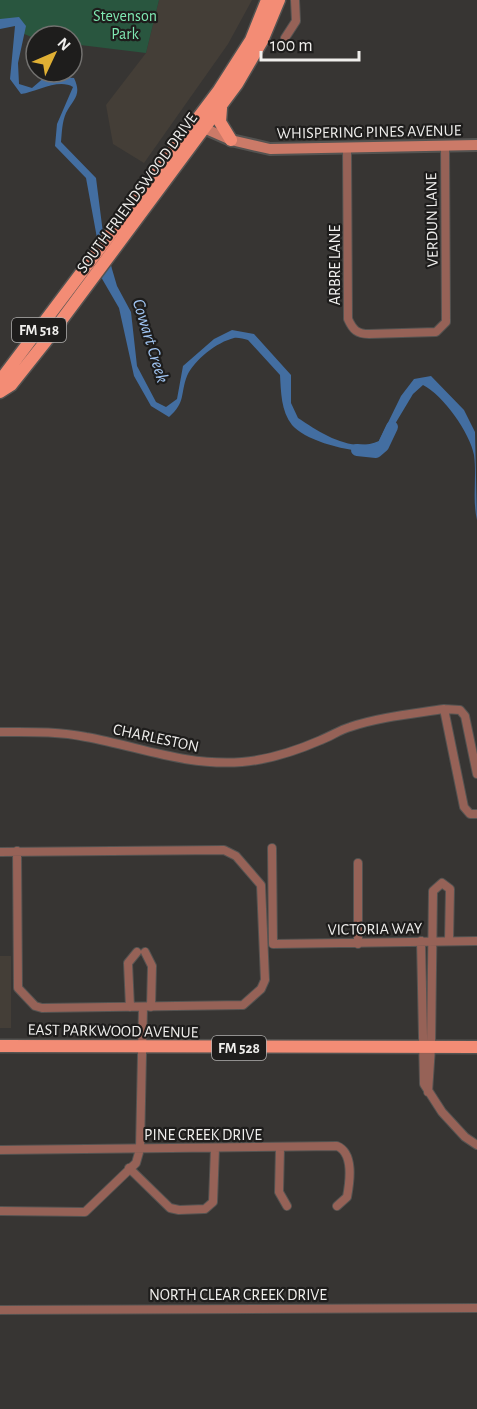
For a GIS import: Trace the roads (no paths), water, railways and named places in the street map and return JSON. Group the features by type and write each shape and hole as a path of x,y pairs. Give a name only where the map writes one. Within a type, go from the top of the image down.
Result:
{"main road":[{"name":"SOUTH FRIENDSWOOD DRIVE","path":"0,392 11,385 128,234 199,127 251,40 267,0"},
{"name":"SOUTH FRIENDSWOOD DRIVE","path":"0,384 2,378 125,218 199,127 221,106 251,62 279,0"},
{"path":"221,106 220,122 231,140"},
{"name":"WHISPERING PINES AVENUE","path":"199,127 231,140 270,149 477,145"},
{"name":"EAST PARKWOOD AVENUE","path":"0,1046 477,1047"}],"street":[{"path":"285,38 296,21 296,0"},
{"name":"VERDUN LANE","path":"404,333 436,332 446,322 445,146"},
{"name":"ARBRE LANE","path":"347,148 348,319 352,329 360,334 404,333"},
{"path":"477,774 465,716 460,710 444,709 464,807 470,814 477,814"},
{"name":"CHARLESTON","path":"0,732 49,731 86,737 166,757 207,762 245,762 298,748 378,719 444,709"},
{"name":"VICTORIA WAY","path":"272,848 273,944 477,940"},
{"path":"0,852 17,851 224,850 236,856 261,885 265,980 261,989 243,1005 42,1008 35,1006 18,988 17,851"},
{"path":"358,863 358,944"},
{"path":"426,1047 433,891 442,883 450,889 449,941"},
{"path":"421,941 428,1092 465,1137 477,1145"},
{"path":"0,1211 85,1212 136,1162 140,1149 142,1048 152,966 141,952 131,957 128,963 130,1007"},
{"name":"PINE CREEK DRIVE","path":"0,1149 337,1146 344,1150 348,1157 348,1190 346,1197 338,1206"},
{"path":"129,1168 174,1209 205,1209 213,1202 215,1148"},
{"path":"280,1148 279,1192 287,1206"},
{"name":"NORTH CLEAR CREEK DRIVE","path":"0,1310 477,1308"}],"water":[{"name":"Cowart Creek","path":"19,17 24,24 18,63 19,84 32,88 37,84 61,84 21,94 10,79 15,26 0,29 0,19"},
{"name":"Cowart Creek","path":"61,84 76,84 77,93 65,116 61,142 96,178 103,233 112,269 117,286 131,312 137,366 156,402 166,407 177,399 183,366 214,339 232,330 254,334 291,375 291,403 298,418 317,430 347,443 358,445 379,441 401,396 414,379 431,376 464,410 475,432 477,520 475,463 467,436 447,406 423,385 413,394 380,449 371,451 347,449 321,442 292,425 284,408 280,375 248,340 235,338 227,340 200,358 187,376 178,407 169,417 151,406 134,376 119,308 101,277 99,249 86,178 55,146 57,124 73,87"}],"waterway":[{"name":"Cowart Creek","path":"357,450 376,452 383,446 392,427"}],"park label":[{"name":"Stevenson Park","path":"125,25"}]}
